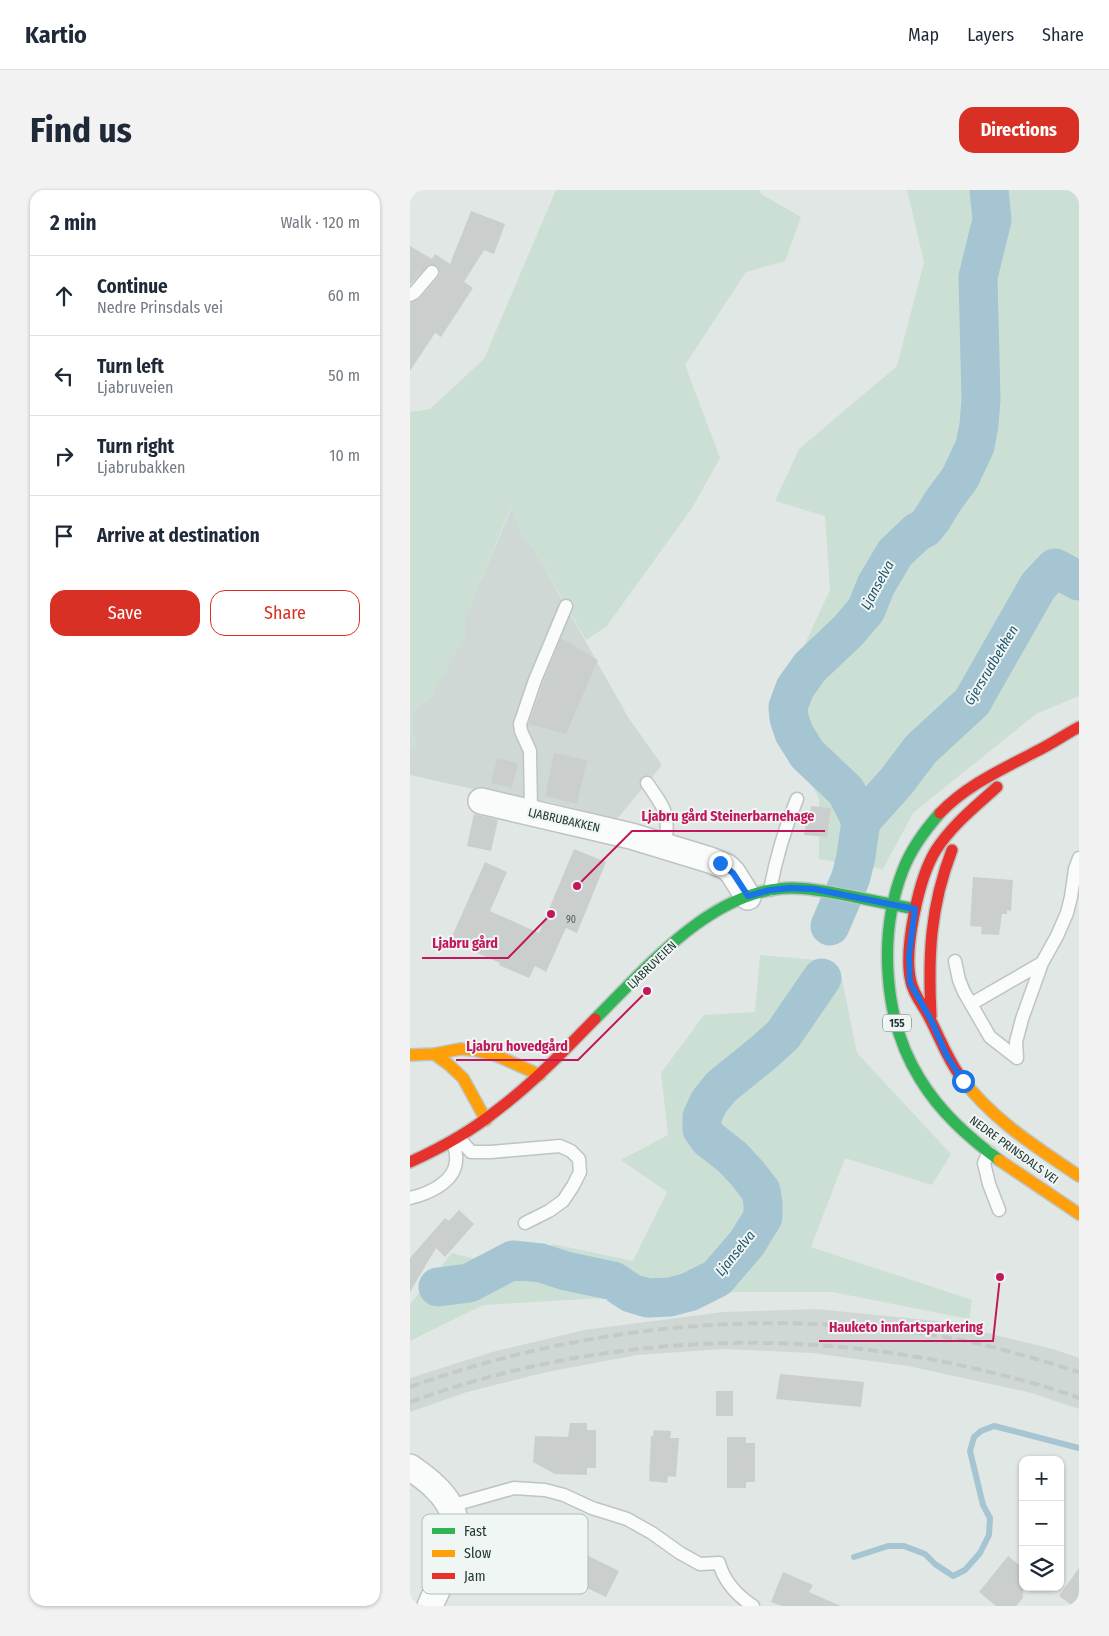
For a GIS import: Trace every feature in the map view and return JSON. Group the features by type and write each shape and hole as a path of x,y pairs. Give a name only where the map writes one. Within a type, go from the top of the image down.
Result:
{"main road":[{"name":"155","path":"892,904 910,855 942,811 973,786 995,772 1038,751 1079,727"},
{"name":"155","path":"915,909 919,887 930,861 943,840 966,816 1038,751"},
{"name":"155","path":"931,1020 929,960 935,908 944,870 966,816"},
{"name":"LJABRUVEIEN","path":"410,1162 456,1140 486,1120 540,1075 653,963 685,934 715,911 759,893 802,888 915,909"},
{"name":"NEDRE PRINSDALS VEI","path":"892,904 888,933 888,981 901,1038 921,1080 936,1102 957,1124 989,1152 1079,1214"},
{"name":"NEDRE PRINSDALS VEI","path":"915,909 909,955 910,983 931,1020 947,1056 963,1081 996,1116 1079,1176"},
{"path":"410,1054 434,1054 460,1049 473,1050 495,1055 540,1075"},
{"path":"434,1054 463,1078 486,1120"}],"street":[{"name":"LJABRUBAKKEN","path":"481,801 665,845 727,867 759,893"},
{"path":"410,1467 434,1486 445,1498 454,1514"},
{"path":"430,1606 436,1594"}],"lane":[{"path":"410,295 414,293 432,272"},
{"path":"531,812 530,751 520,724 535,680 566,606"},
{"path":"647,783 665,809 668,828 665,845"},
{"path":"759,893 776,855 797,799"},
{"path":"955,961 959,980 990,1037 1017,1058 1016,1042 1042,963 1067,913 1075,869 1079,858"},
{"path":"971,1004 1042,963"},
{"path":"410,1198 435,1189 449,1176 456,1162 456,1140"},
{"path":"456,1140 471,1152 560,1146 571,1151 579,1159 580,1172 563,1200 549,1212 525,1223"},
{"path":"989,1152 984,1163 989,1184 999,1210"},
{"path":"450,1506 514,1488 545,1490 564,1495 592,1508 628,1520 700,1564 719,1563 721,1572 730,1584 742,1598 754,1606"}],"shaded area":[{"path":"512,507 522,536 532,546 628,717 662,765 617,819 545,801 472,789 410,775 410,751 417,748 413,735 413,717 417,707 431,698"},
{"path":"817,1309 937,1321 1053,1349 1079,1358 1079,1409 1032,1393 908,1366 812,1353 723,1349 637,1355 547,1372 467,1392 410,1412 410,1378 492,1352 584,1330 723,1312"}],"green space":[{"path":"556,190 759,190 761,194 801,217 785,261 746,272 685,365 720,458 692,508 606,627 586,640 532,546 522,536 511,507 464,621 466,635 431,698 417,707 413,718 413,735 417,748 410,751 410,412 430,409 484,359"},
{"path":"907,190 1079,190 1079,696 1036,714 913,813 883,869 819,859 819,799 775,708 830,590 825,516 775,501 799,449 897,366 924,262"},
{"path":"760,955 816,960 842,979 857,1053 951,1154 932,1185 845,1158 811,1247 972,1300 969,1319 832,1292 705,1292 483,1305 410,1341 410,1304 452,1253 520,1271 553,1244 633,1261 667,1192 621,1160 668,1135 661,1073 704,1015 755,1012"}],"building":[{"path":"471,211 505,224 494,254 484,250 464,282 473,288 441,337 435,333 410,371 410,303 420,298 440,273 437,266 429,265 410,285 410,246 432,259 435,254 450,264"},
{"path":"561,638 598,660 566,734 529,724"},
{"path":"554,753 587,760 577,804 545,796"},
{"path":"497,758 518,763 512,788 491,783"},
{"path":"811,806 831,808 827,837 804,835 807,813 810,814"},
{"path":"474,814 498,820 491,851 467,846"},
{"path":"574,849 606,862 577,933 566,928 546,972 535,966 529,978 450,941 485,862 507,872 490,911 539,933"},
{"path":"973,877 1013,880 1011,911 1007,910 1007,914 1002,914 999,935 981,934 982,927 970,926"},
{"path":"459,1210 474,1224 445,1257 436,1248 410,1292 410,1258 445,1218 449,1221"},
{"path":"780,1374 864,1382 861,1407 776,1399"},
{"path":"716,1391 733,1391 733,1416 716,1416"},
{"path":"570,1423 587,1423 587,1430 596,1430 596,1468 587,1468 587,1475 555,1474 533,1462 535,1436 568,1437"},
{"path":"654,1430 671,1431 670,1438 679,1438 676,1477 668,1476 667,1483 649,1481 651,1436 653,1436"},
{"path":"727,1437 746,1437 746,1443 755,1443 755,1482 746,1482 746,1488 727,1488"},
{"path":"588,1556 619,1571 606,1597 588,1589"},
{"path":"1008,1556 1019,1565 1019,1591 1023,1591 1023,1598 1016,1606 996,1606 979,1592"},
{"path":"1079,1568 1079,1606 1073,1606 1059,1596"},
{"path":"783,1572 813,1585 809,1592 841,1606 782,1606 771,1602"}],"waterway":[{"name":"Ljanselva","path":"830,926 851,877 861,821 846,791 807,754 794,733 788,707 795,688 810,667 848,631 866,610 876,585 895,553 917,532 925,528 932,519 960,478 975,446 981,399 978,277 992,220 989,190"},
{"name":"Gjersrudbekken","path":"861,821 896,782 921,749 972,702 1038,586 1055,568 1079,581"},
{"name":"Ljanselva","path":"438,1287 469,1283 513,1260 541,1263 566,1271 613,1281 631,1293 648,1298 670,1297 689,1292 717,1278 747,1243 763,1217 763,1204 761,1191 747,1173 732,1157 709,1139 702,1129 702,1117 709,1102 721,1087 783,1035 822,978"},
{"path":"854,1557 888,1546 904,1546 925,1554 935,1564 953,1576 965,1570 980,1553 989,1535 990,1518 983,1505 970,1451 974,1437 981,1431 994,1426 1079,1448"}],"railway":[{"path":"410,1387 475,1366 542,1349 609,1336 678,1328 746,1324 814,1324 883,1329 951,1338 999,1349 1079,1372"},
{"path":"410,1402 479,1380 550,1363 621,1351 693,1344 766,1343 838,1347 910,1356 1006,1376 1079,1398"}],"traffic: fast":[{"path":"940,813 914,847 903,870 895,895 890,921 888,949 888,976 892,1004 898,1030 908,1056 928,1091 955,1123 999,1160"},
{"path":"595,1019 636,977 683,934 708,916 735,901 763,892 792,888 832,892 915,909"}],"traffic: slow":[{"path":"410,1055 434,1054 460,1049 473,1050 495,1055 540,1075"},
{"path":"434,1054 463,1078 486,1120"},
{"path":"960,1076 1000,1119 1079,1176"},
{"path":"999,1160 1079,1214"}],"traffic: jam":[{"path":"940,813 973,786 1079,727"},
{"path":"960,1076 912,987 909,968 911,933 924,878 936,850 957,824 997,787"},
{"path":"931,1016 930,973 932,932 939,892 952,850"},
{"path":"410,1162 455,1139 486,1119 535,1078 595,1019"}],"place":[{"name":"Ljabru gård Steinerbarnehage","path":"577,886"},
{"name":"Ljabru gård","path":"551,914"},
{"name":"Ljabru hovedgård","path":"647,991"},
{"name":"Hauketo innfartsparkering","path":"1000,1277"}],"route":[{"path":"720,863 733,873 748,896 770,890 790,888 814,889 915,909 909,955 910,983 931,1020 947,1056 963,1081"}]}
